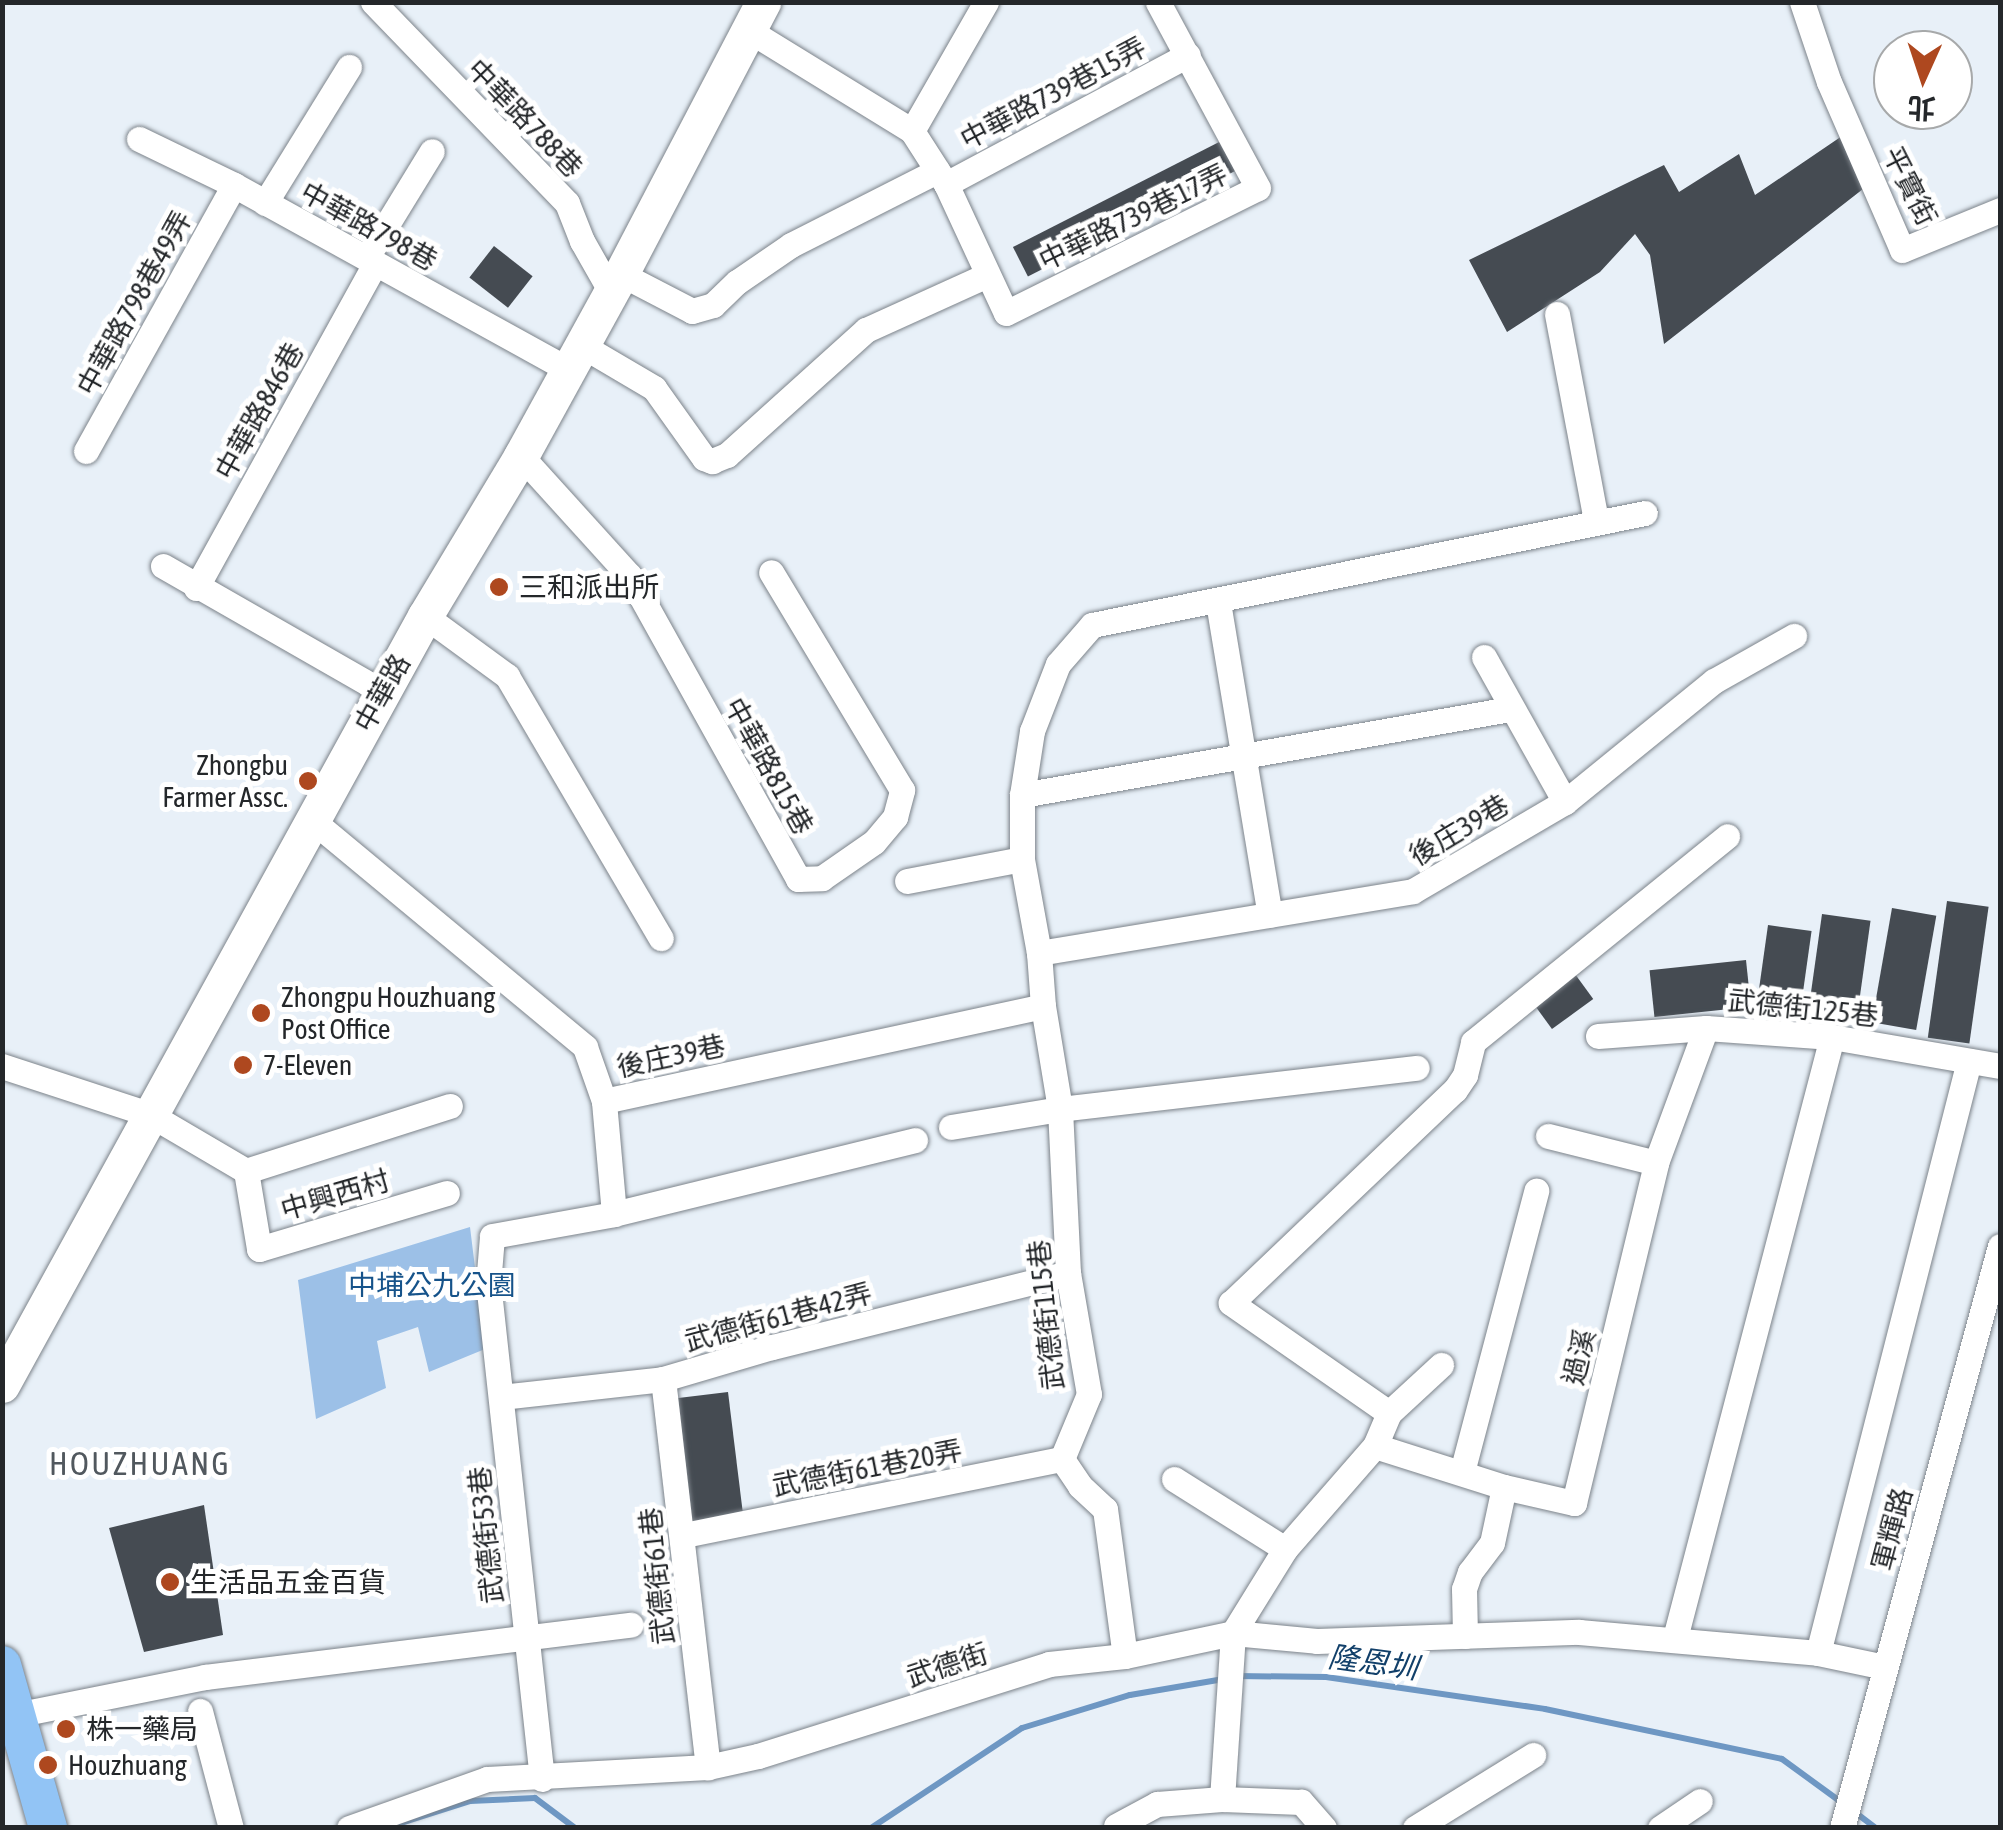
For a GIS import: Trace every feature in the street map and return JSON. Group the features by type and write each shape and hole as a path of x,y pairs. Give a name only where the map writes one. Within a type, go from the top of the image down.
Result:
{"main road":[{"name":"中華路","path":"2,1384 425,616 521,456 756,16"},
{"path":"2,1665 48,1828"}],"street":[{"name":"中華路788巷","path":"373,2 567,203 582,242 616,283"},
{"path":"912,131 986,2"},
{"name":"中華路739巷17弄","path":"987,275 1006,313 1258,188 1158,2"},
{"name":"平實街","path":"1802,2 1829,82 1902,250 2000,210"},
{"path":"756,16 912,131 941,177 987,275"},
{"name":"中華路739巷15弄","path":"616,283 692,311 712,306 791,245 941,177 1188,55"},
{"path":"265,202 349,67"},
{"name":"中華路798巷","path":"139,139 234,185 371,261 574,357 654,388 704,458 712,460 726,456 866,330 987,275"},
{"name":"中華路846巷","path":"196,588 432,151"},
{"name":"中華路798巷49弄","path":"86,451 234,185"},
{"path":"1557,314 1596,520"},
{"name":"中華路815巷","path":"521,456 629,574 798,879 822,878 874,842 895,817 902,790 770,572"},
{"path":"1042,1006 1039,953 1022,860 1022,795 1032,731 1058,664 1092,625 1645,513"},
{"path":"163,566 383,692"},
{"path":"1218,602 1240,756 1270,915"},
{"path":"425,616 507,676 661,938"},
{"name":"後庄39巷","path":"1039,953 1413,892 1565,802 1714,681 1794,636"},
{"path":"1484,657 1565,802"},
{"path":"1022,795 1512,709"},
{"name":"後庄39巷","path":"312,820 585,1047 604,1101 1042,1006"},
{"path":"1389,1413 1232,1303 1455,1090 1465,1074 1472,1042 1727,836"},
{"path":"907,881 1022,860"},
{"name":"武德街115巷","path":"1042,1006 1060,1109 1068,1273 1089,1394 1062,1459"},
{"name":"武德街125巷","path":"1598,1036 1706,1028 1832,1037 2000,1066"},
{"name":"過溪","path":"1375,1446 1504,1488 1574,1504 1656,1163 1706,1028"},
{"path":"1675,1638 1832,1037"},
{"path":"1818,1653 1969,1061"},
{"name":"中興西村","path":"2,1066 149,1114 246,1171 450,1106"},
{"path":"950,1128 1060,1109 1417,1068"},
{"path":"604,1101 614,1214 915,1140"},
{"path":"1548,1136 1656,1163"},
{"name":"中興西村","path":"246,1171 259,1249 447,1193"},
{"path":"1462,1472 1536,1191"},
{"name":"武德街53巷","path":"542,1779 488,1285 492,1236 614,1214"},
{"name":"軍輝路","path":"1842,1828 2000,1246"},
{"name":"武德街61巷42弄","path":"500,1397 663,1379 772,1347 1068,1273"},
{"path":"1222,1799 1233,1633 1285,1549 1375,1446 1389,1413 1441,1366"},
{"name":"武德街61巷","path":"663,1379 708,1767"},
{"path":"1062,1459 1080,1486 1105,1508 1125,1656"},
{"name":"武德街61巷20弄","path":"684,1535 1062,1459"},
{"path":"1174,1479 1285,1549"},
{"path":"1465,1636 1464,1589 1470,1572 1492,1543 1504,1488"},
{"path":"15,1714 205,1678 631,1625"},
{"name":"武德街","path":"349,1828 487,1779 708,1767 758,1756 1049,1664 1125,1656 1233,1633 1316,1641 1579,1632 1818,1653 1884,1667"},
{"path":"200,1710 231,1828"},
{"path":"1415,1828 1533,1755"},
{"path":"1116,1826 1157,1804 1222,1799 1301,1802 1324,1828"},
{"path":"1660,1828 1700,1801"}],"green space":[{"name":"中埔公九公園","path":"470,1227 485,1349 429,1372 418,1327 377,1341 386,1388 316,1419 298,1280"}],"building":[{"path":"1842,136 1863,189 1664,344 1650,255 1635,234 1600,272 1507,332 1469,260 1664,165 1679,192 1739,154 1755,195"},
{"path":"1225,139 1240,168 1028,276 1013,247"},
{"path":"494,246 533,276 508,308 469,278"},
{"path":"1947,901 1989,907 1969,1044 1928,1038"},
{"path":"1892,908 1936,916 1916,1030 1872,1022"},
{"path":"1822,914 1871,921 1856,1022 1808,1015"},
{"path":"1768,925 1812,931 1800,1014 1756,1008"},
{"path":"1746,960 1751,1007 1654,1017 1650,970"},
{"path":"1575,974 1593,999 1552,1029 1534,1004"},
{"path":"728,1392 743,1518 692,1524 676,1398"},
{"name":"生活品五金百貨","path":"204,1505 223,1635 144,1652 109,1528"}],"waterway":[{"name":"隆恩圳","path":"1236,1676 1326,1677 1545,1709 1782,1759 1841,1802"},
{"name":"隆恩圳","path":"871,1828 1022,1728 1130,1695 1224,1679"},
{"name":"隆恩圳","path":"401,1823 470,1801 535,1798 575,1828"},
{"name":"隆恩圳","path":"1852,1810 1876,1828"}],"place":[{"name":"三和派出所","path":"499,587"},
{"name":"Zhongbu Farmer Assc.","path":"308,781"},
{"name":"Zhongpu Houzhuang Post Office","path":"261,1013"},
{"name":"7-Eleven","path":"243,1065"},
{"name":"生活品五金百貨","path":"170,1582"},
{"name":"株一藥局","path":"66,1729"},
{"name":"Houzhuang","path":"48,1765"}],"district":[{"name":"HOUZHUANG","path":"140,1464"}]}
